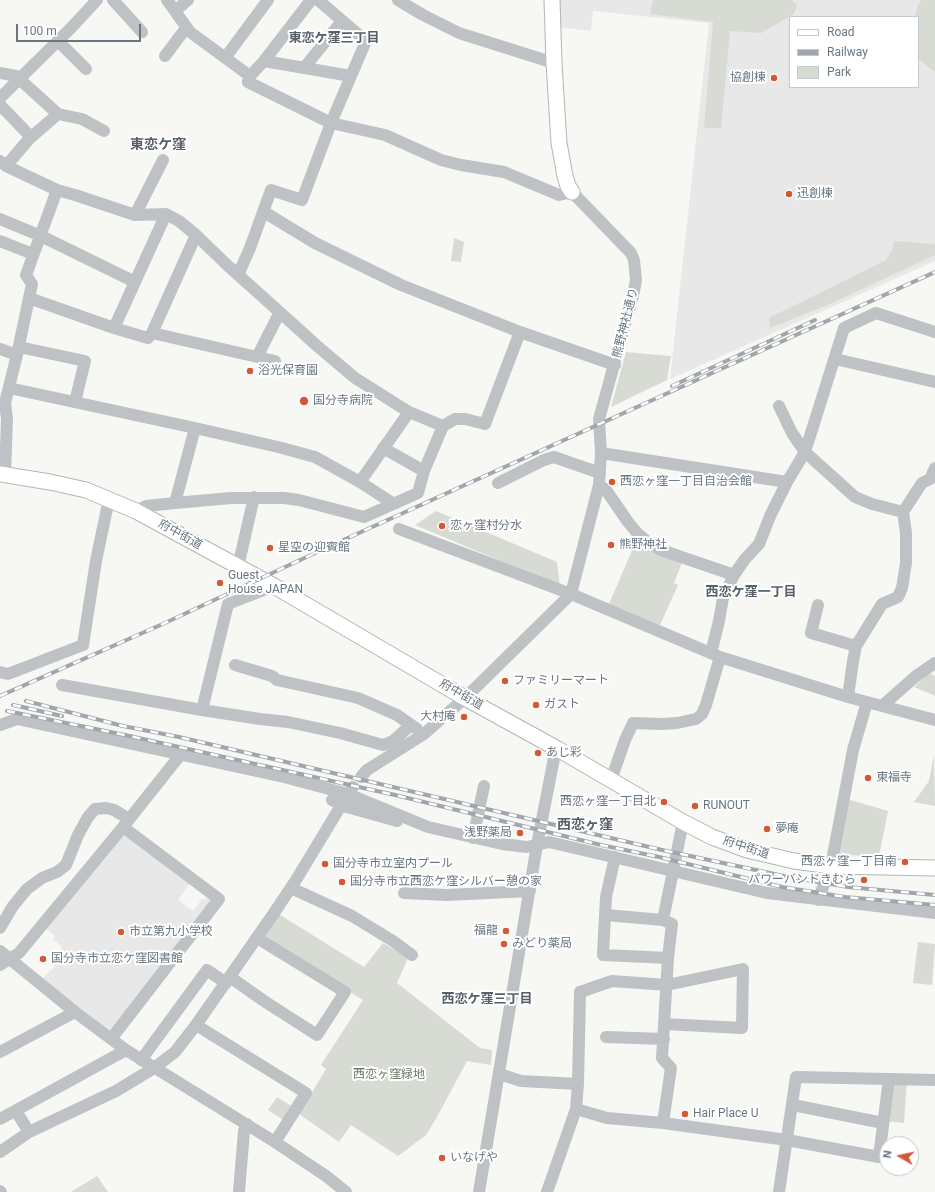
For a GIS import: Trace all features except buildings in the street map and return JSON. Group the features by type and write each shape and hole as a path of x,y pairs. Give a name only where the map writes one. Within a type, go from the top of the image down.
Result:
{"main road":[{"name":"熊野神社通り","path":"552,0 559,143 565,176 568,186 572,192"},
{"name":"府中街道","path":"2,475 50,482 86,490 136,511 274,586 465,698 712,837 747,850 794,861 831,866 935,868"}],"street":[{"path":"0,98 97,0"},
{"path":"113,0 142,32"},
{"path":"167,0 190,32 250,76"},
{"path":"175,11 188,0"},
{"path":"225,58 268,0"},
{"path":"311,0 264,61 250,76 248,82 331,123 385,135 441,160 504,172 559,195 572,192"},
{"path":"238,275 264,212 271,190 302,200 331,123 366,41 318,0"},
{"path":"398,0 423,15 459,33 554,63"},
{"path":"304,68 342,21"},
{"path":"165,56 186,28"},
{"path":"58,41 86,70"},
{"path":"264,61 351,76"},
{"path":"0,73 16,76 58,114 82,119 104,131"},
{"path":"0,104 32,137"},
{"path":"58,114 3,164 57,190 135,215 166,214 179,221 316,345 355,378 408,412 443,426"},
{"path":"135,215 163,160"},
{"path":"2,475 7,419 3,402 9,388 18,352 32,284 26,275 57,190"},
{"name":"熊野神社通り","path":"571,594 599,485 602,453 599,419 604,397 615,365 628,318 636,280 634,260 631,253 572,192"},
{"path":"264,212 315,243 401,285 520,332 615,365"},
{"path":"114,328 166,214"},
{"path":"0,219 41,236 135,282"},
{"path":"29,298 114,328 148,338 152,333 196,235"},
{"path":"0,241 33,254"},
{"path":"257,357 280,312"},
{"path":"611,780 625,740 633,723 677,723 696,719 702,714 706,705 723,598 734,575 745,559 759,544 771,514 787,482 805,452 844,328 876,313 935,332"},
{"path":"136,511 146,506 254,497 299,500 364,517 418,493 424,472 443,426 454,418 485,424 520,332"},
{"path":"152,333 275,361"},
{"path":"0,350 85,361 75,402"},
{"path":"835,359 935,382"},
{"path":"9,388 195,428 315,457 360,482 394,504"},
{"path":"779,406 792,433 805,452 854,497 872,504 903,512"},
{"path":"360,482 408,412"},
{"path":"175,503 195,428"},
{"path":"383,448 424,472"},
{"path":"602,453 787,482"},
{"path":"498,484 544,460 554,457 600,473"},
{"path":"848,697 856,646 882,604 898,597 902,588 906,563 906,541 903,512 922,483 930,479 935,468"},
{"path":"599,485 606,490 638,534 650,543 661,550 734,575"},
{"path":"238,567 254,497"},
{"path":"0,672 8,674 83,645 96,561 109,499"},
{"path":"399,529 571,594 715,655 848,697 935,720"},
{"path":"202,710 228,604 274,586"},
{"path":"361,777 367,770 424,734 465,698 571,594"},
{"path":"818,605 811,633 856,646"},
{"path":"882,706 916,676 935,663"},
{"path":"235,665 272,676 277,680 358,698 397,715 424,734"},
{"path":"62,685 202,710 288,722 340,733 383,745 393,742 410,725"},
{"path":"818,900 831,866 853,750 867,702"},
{"path":"0,725 17,719 350,791 424,825"},
{"path":"479,1192 537,845 556,748"},
{"path":"5,962 19,953 181,754"},
{"path":"244,768 248,775 302,789 347,807 392,820 424,825 473,838 527,847 549,842 767,893 935,913"},
{"path":"473,838 484,786"},
{"path":"0,1152 29,1132 116,1090 154,1068 175,1052 196,1025 257,938 293,884 350,791"},
{"path":"0,928 13,906 26,889 42,878 57,872 66,865 78,835 95,809 106,808 114,810 126,823 219,899 111,1039"},
{"path":"663,920 683,822"},
{"path":"615,857 606,897 603,955 668,958"},
{"path":"293,884 352,916 393,941 412,955"},
{"path":"404,893 447,895 530,891"},
{"path":"606,914 663,920 672,924 668,958 662,1058 670,1068 663,1123"},
{"path":"141,1060 207,970 228,980 264,1001 317,1035 345,992 257,938"},
{"path":"0,951 5,962 126,1050 275,1142 326,1176 346,1192"},
{"path":"547,1192 576,1109 580,992 612,981 667,985 743,969 742,1028 664,1024"},
{"path":"0,1052 74,1012"},
{"path":"196,1025 306,1093 275,1142"},
{"path":"606,1037 664,1039"},
{"path":"0,1119 126,1050"},
{"path":"499,1074 521,1081 578,1084"},
{"path":"779,1192 796,1077 935,1080"},
{"path":"576,1109 607,1118 663,1123 787,1140 879,1157 889,1079"},
{"path":"793,1104 884,1123"},
{"path":"16,1111 29,1132"},
{"path":"239,1192 244,1131 247,1124"}],"shaded area":[{"path":"558,0 935,0 935,261 670,379 709,23 593,11 591,31 558,27"},
{"name":"市立第九小学校","path":"126,833 191,882 178,900 193,911 202,899 204,900 208,895 213,899 111,1034 41,981 51,969 52,970 62,955 59,952 62,947 53,939 55,936 45,928"}],"green space":[{"path":"653,0 792,0 797,5 794,14 761,33 730,31 721,128 704,128 713,22 650,14"},
{"path":"921,0 935,0 935,72 919,60 919,16 915,16"},
{"path":"454,238 464,242 461,262 451,261"},
{"path":"894,241 935,244 935,255 830,304 770,328 769,318 886,260 892,251"},
{"path":"626,352 671,356 667,380 611,407"},
{"path":"436,511 557,562 560,586 415,525"},
{"path":"637,539 683,560 674,583 678,585 660,625 609,604"},
{"path":"929,673 935,676 935,696 914,687"},
{"path":"934,755 935,806 914,802 929,781"},
{"path":"847,799 888,811 879,856 838,855"},
{"name":"西恋ヶ窪緑地","path":"277,913 364,967 383,943 408,958 397,983 480,1048 492,1050 491,1065 467,1061 426,1135 398,1156 351,1125 339,1142 299,1114 326,1069 321,1065 363,1000 264,939"},
{"path":"918,942 935,944 932,985 913,983"},
{"path":"907,1079 904,1123 884,1121 889,1084"},
{"path":"277,1097 293,1107 285,1121 268,1110"},
{"path":"97,1176 108,1192 71,1192"}],"railway":[{"path":"0,696 165,623 328,547 935,272"},
{"path":"672,386 815,320"},
{"path":"26,701 123,726 179,737 662,850 784,876 848,887 935,895"},
{"path":"13,705 62,716"},
{"path":"7,711 125,735 395,795 782,887 845,897 935,905"}],"place":[{"name":"協創棟","path":"774,78"},
{"name":"迅創棟","path":"789,194"},
{"name":"浴光保育園","path":"250,371"},
{"name":"国分寺病院","path":"304,401"},
{"name":"西恋ヶ窪一丁目自治会館","path":"612,482"},
{"name":"恋ヶ窪村分水","path":"442,526"},
{"name":"熊野神社","path":"611,545"},
{"name":"星空の迎賓館","path":"270,548"},
{"name":"Guest House JAPAN","path":"220,583"},
{"name":"ファミリーマート","path":"505,681"},
{"name":"ガスト","path":"536,705"},
{"name":"大村庵","path":"464,717"},
{"name":"あじ彩","path":"538,753"},
{"name":"東福寺","path":"868,778"},
{"name":"西恋ヶ窪一丁目北","path":"664,802"},
{"name":"RUNOUT","path":"695,806"},
{"name":"夢庵","path":"767,829"},
{"name":"浅野薬局","path":"520,833"},
{"name":"西恋ヶ窪一丁目南","path":"905,862"},
{"name":"国分寺市立室内プール","path":"325,864"},
{"name":"パワーバンドきむら","path":"864,880"},
{"name":"国分寺市立西恋ケ窪シルバー憩の家","path":"342,882"},
{"name":"福龍","path":"506,931"},
{"name":"市立第九小学校","path":"121,932"},
{"name":"みどり薬局","path":"504,944"},
{"name":"国分寺市立恋ケ窪図書館","path":"43,959"},
{"name":"Hair Place U","path":"685,1114"},
{"name":"いなげや","path":"442,1158"}],"district":[{"name":"東恋ケ窪三丁目","path":"334,39"},
{"name":"東恋ケ窪","path":"158,145"},
{"name":"西恋ケ窪一丁目","path":"751,593"},
{"name":"西恋ヶ窪","path":"585,825"},
{"name":"西恋ケ窪三丁目","path":"487,1000"}]}
